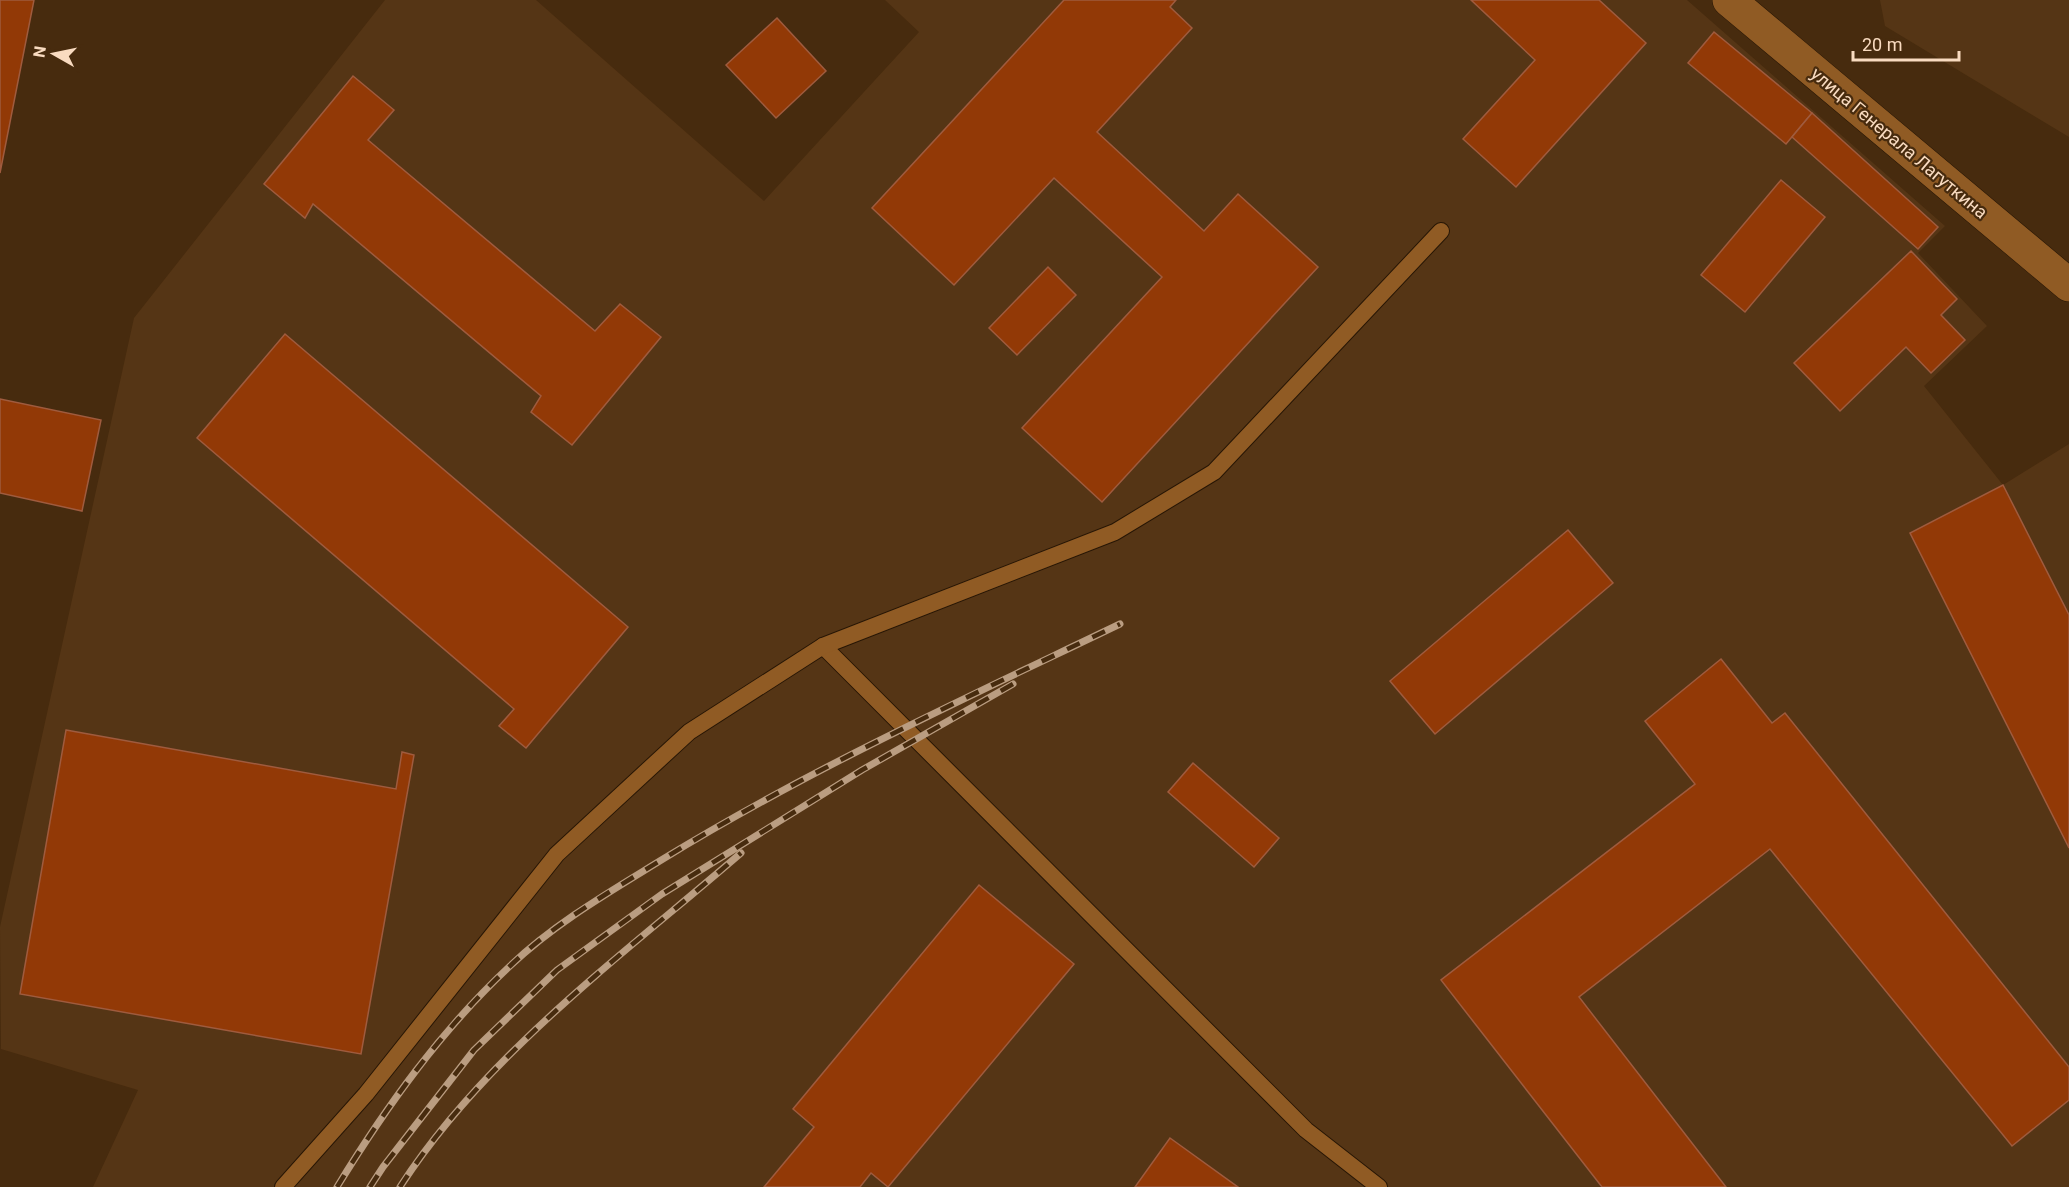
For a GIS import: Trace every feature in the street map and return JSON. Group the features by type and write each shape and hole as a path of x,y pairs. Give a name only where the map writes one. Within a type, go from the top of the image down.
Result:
{"street":[{"name":"улица Генерала Лагуткина","path":"1729,0 2069,285"}],"lane":[{"path":"284,1187 366,1094 557,854 689,732 823,646 1115,532 1214,472 1441,231"},
{"path":"823,646 1306,1130 1379,1187"}],"shaded area":[{"path":"385,0 536,0 764,201 919,32 885,0 1687,0 1945,226 1918,253 1987,326 1924,386 2003,485 2069,444 2069,1187 93,1187 138,1090 1,1049 0,927 134,318"},
{"path":"1880,0 2069,0 2069,137 1885,26"}],"building":[{"path":"0,0 34,0 0,173"},
{"path":"1064,0 1176,0 1170,7 1192,28 1097,132 1204,231 1238,194 1318,267 1102,502 1022,428 1162,277 1054,178 954,285 872,208"},
{"path":"1471,0 1599,0 1646,43 1516,187 1463,139 1535,60"},
{"path":"777,18 826,71 776,118 726,65"},
{"path":"1714,32 1812,113 1786,144 1688,63"},
{"path":"353,76 394,110 368,140 595,331 620,304 661,337 572,445 531,412 541,396 313,204 305,218 264,184"},
{"path":"1812,113 1938,227 1918,249 1792,137"},
{"path":"1781,180 1825,217 1745,312 1701,275"},
{"path":"1911,251 1957,299 1941,315 1965,340 1931,373 1906,347 1840,411 1794,363"},
{"path":"1048,267 1076,295 1017,355 989,328"},
{"path":"285,334 628,627 526,748 499,726 514,709 197,438"},
{"path":"0,399 101,420 82,511 0,493"},
{"path":"2003,485 2069,615 2069,848 1910,533"},
{"path":"1568,530 1613,583 1435,734 1390,681"},
{"path":"1721,659 1772,723 1785,713 2069,1067 2069,1100 2012,1146 1770,849 1579,997 1726,1187 1602,1187 1441,980 1695,784 1645,721"},
{"path":"66,730 396,789 402,752 414,755 361,1054 20,994"},
{"path":"1193,763 1279,838 1254,867 1168,792"},
{"path":"979,885 1074,964 888,1187 871,1173 860,1187 764,1187 814,1127 793,1109"},
{"path":"1170,1138 1238,1187 1135,1187"}],"railway":[{"path":"337,1187 416,1070 461,1016 527,950 564,922 663,859 775,795 946,707 1120,624"},
{"path":"370,1187 474,1050 557,970 662,894 862,770 1013,684"},
{"path":"400,1187 473,1093 515,1050 558,1008 741,853"}]}
